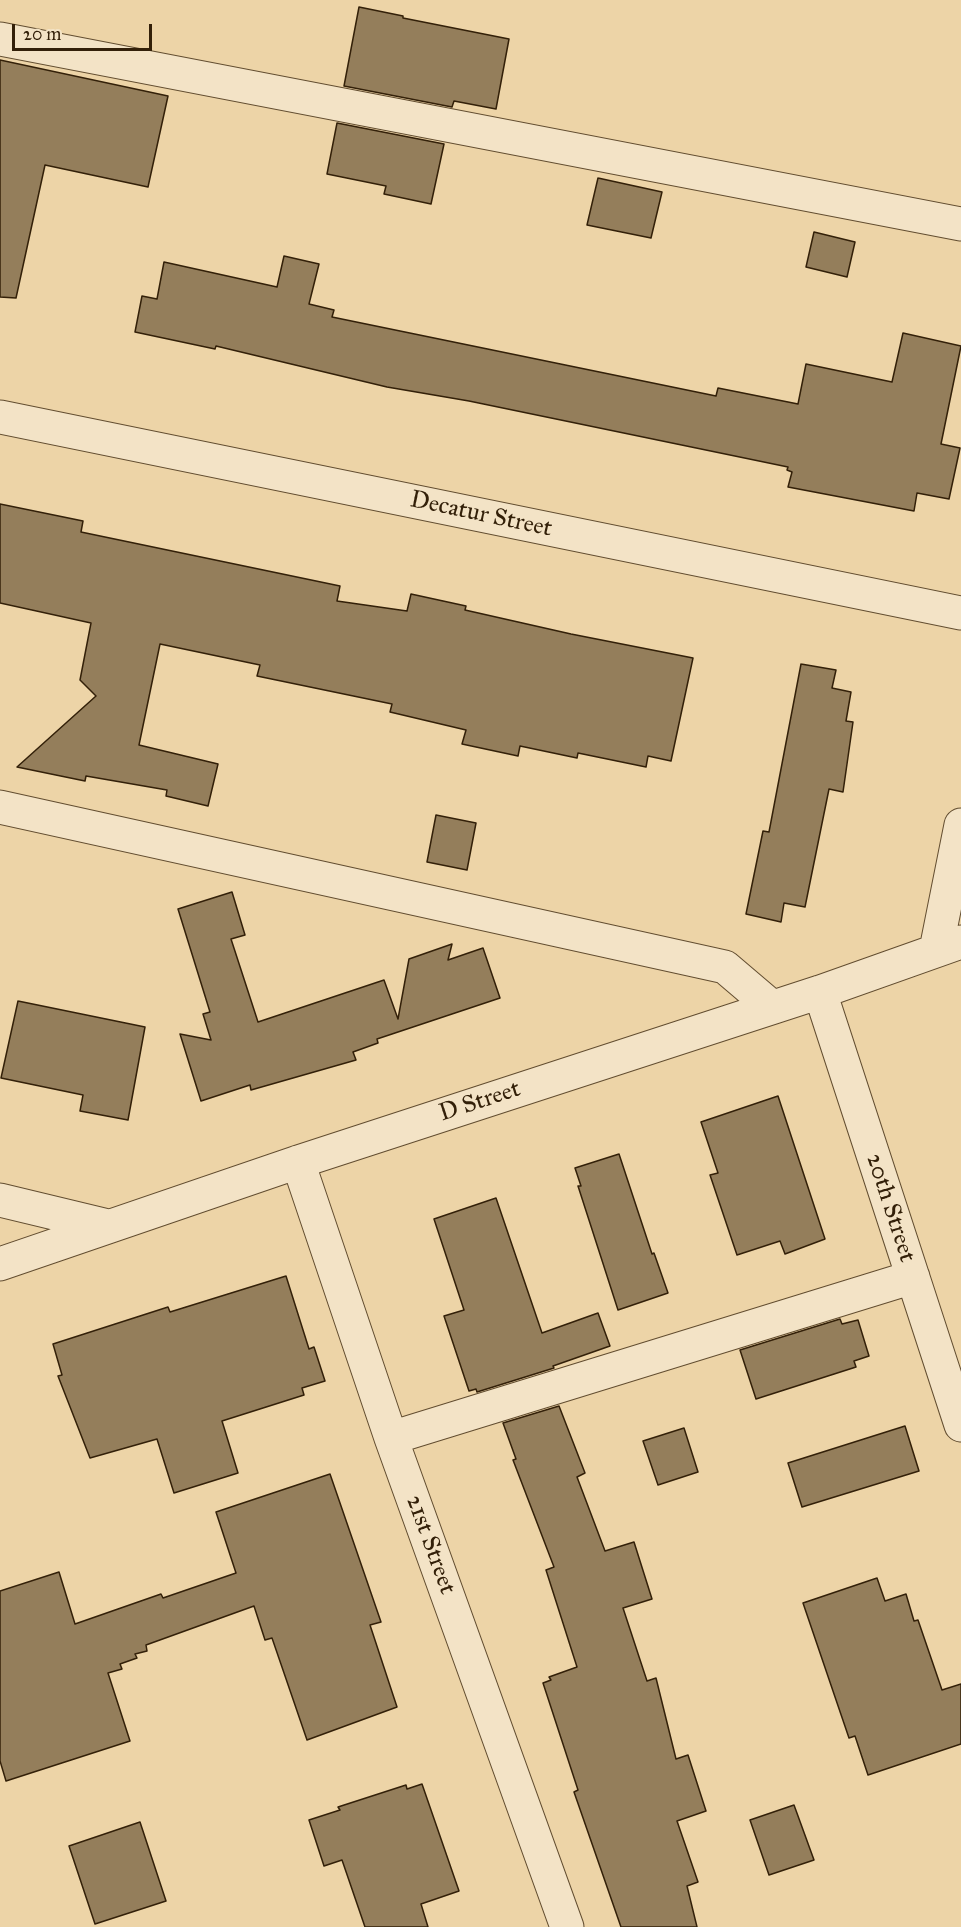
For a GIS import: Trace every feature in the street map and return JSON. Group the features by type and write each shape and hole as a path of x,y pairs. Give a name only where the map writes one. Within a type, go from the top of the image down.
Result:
{"street":[{"path":"0,39 961,224"},
{"name":"Decatur Street","path":"0,417 961,613"},
{"path":"0,807 725,967 772,1006"},
{"path":"948,946 961,825"},
{"name":"D Street","path":"0,1264 298,1162 820,992 948,946"},
{"name":"20th Street","path":"820,992 961,1425"},
{"name":"21st Street","path":"298,1162 391,1438 567,1927"},
{"path":"0,1200 108,1226"},
{"path":"391,1438 913,1277"}],"building":[{"path":"359,7 509,39 496,109 454,101 452,107 344,86"},
{"path":"0,60 168,96 148,187 45,165 16,298 0,297"},
{"path":"337,123 444,144 431,204 384,194 386,186 327,174"},
{"path":"598,178 662,192 651,238 587,225"},
{"path":"814,232 855,242 847,277 806,267"},
{"path":"284,256 319,264 309,304 334,310 332,317 716,396 718,388 798,404 806,364 892,382 903,333 961,346 941,444 960,448 949,499 917,493 914,511 788,487 792,472 787,470 788,467 469,401 387,387 216,346 215,349 135,332 142,296 157,299 164,262 277,287"},
{"path":"0,504 83,521 81,532 340,586 337,601 407,611 411,594 466,606 465,610 693,658 671,761 648,756 646,767 578,753 577,758 520,746 518,756 462,744 466,730 390,712 392,704 257,676 260,665 160,644 139,745 218,764 208,806 166,796 167,790 86,776 85,781 17,767 96,696 80,680 91,623 0,603"},
{"path":"801,664 836,670 832,688 851,692 846,721 853,722 843,792 829,789 805,907 784,903 781,922 746,914 763,831 769,832"},
{"path":"436,815 476,823 467,870 427,862"},
{"path":"232,892 245,935 231,939 258,1022 384,980 398,1019 409,959 452,944 448,960 483,948 500,998 377,1039 378,1043 353,1052 356,1060 251,1090 250,1085 201,1101 180,1034 211,1040 203,1014 210,1012 178,909"},
{"path":"18,1001 145,1027 128,1120 80,1111 83,1095 1,1078"},
{"path":"778,1096 825,1239 785,1254 780,1241 737,1255 710,1175 718,1173 701,1122"},
{"path":"619,1154 652,1254 654,1253 668,1293 618,1310 578,1186 581,1186 575,1168"},
{"path":"496,1198 542,1333 598,1313 610,1346 553,1366 554,1368 477,1392 476,1389 469,1391 444,1316 464,1310 434,1219"},
{"path":"286,1276 309,1349 314,1347 325,1381 302,1388 304,1395 222,1421 238,1473 174,1493 157,1439 90,1458 58,1376 62,1375 53,1344 168,1307 170,1312"},
{"path":"840,1319 842,1324 858,1320 869,1356 854,1361 856,1367 756,1399 740,1350"},
{"path":"559,1406 585,1473 577,1477 605,1551 634,1542 652,1599 623,1608 647,1681 656,1678 676,1759 688,1755 706,1811 677,1821 698,1882 687,1886 697,1927 621,1927 574,1792 578,1790 543,1683 551,1680 549,1677 577,1667 546,1570 554,1567 513,1460 516,1459 503,1423"},
{"path":"905,1426 919,1471 802,1507 788,1463"},
{"path":"684,1428 698,1472 658,1485 643,1441"},
{"path":"330,1474 381,1622 370,1625 397,1707 307,1740 272,1638 265,1640 254,1606 146,1645 147,1651 135,1654 137,1658 120,1664 122,1669 108,1673 130,1741 6,1781 0,1761 0,1591 59,1572 75,1624 161,1594 163,1598 236,1573 216,1512"},
{"path":"877,1578 885,1601 906,1594 914,1621 918,1620 942,1690 961,1684 961,1744 868,1775 855,1736 849,1738 803,1603"},
{"path":"422,1784 459,1891 421,1904 428,1927 365,1927 342,1860 324,1866 309,1820 340,1810 338,1807 406,1785 407,1789"},
{"path":"794,1805 814,1860 769,1875 750,1820"},
{"path":"140,1822 166,1901 95,1924 69,1846"}]}
